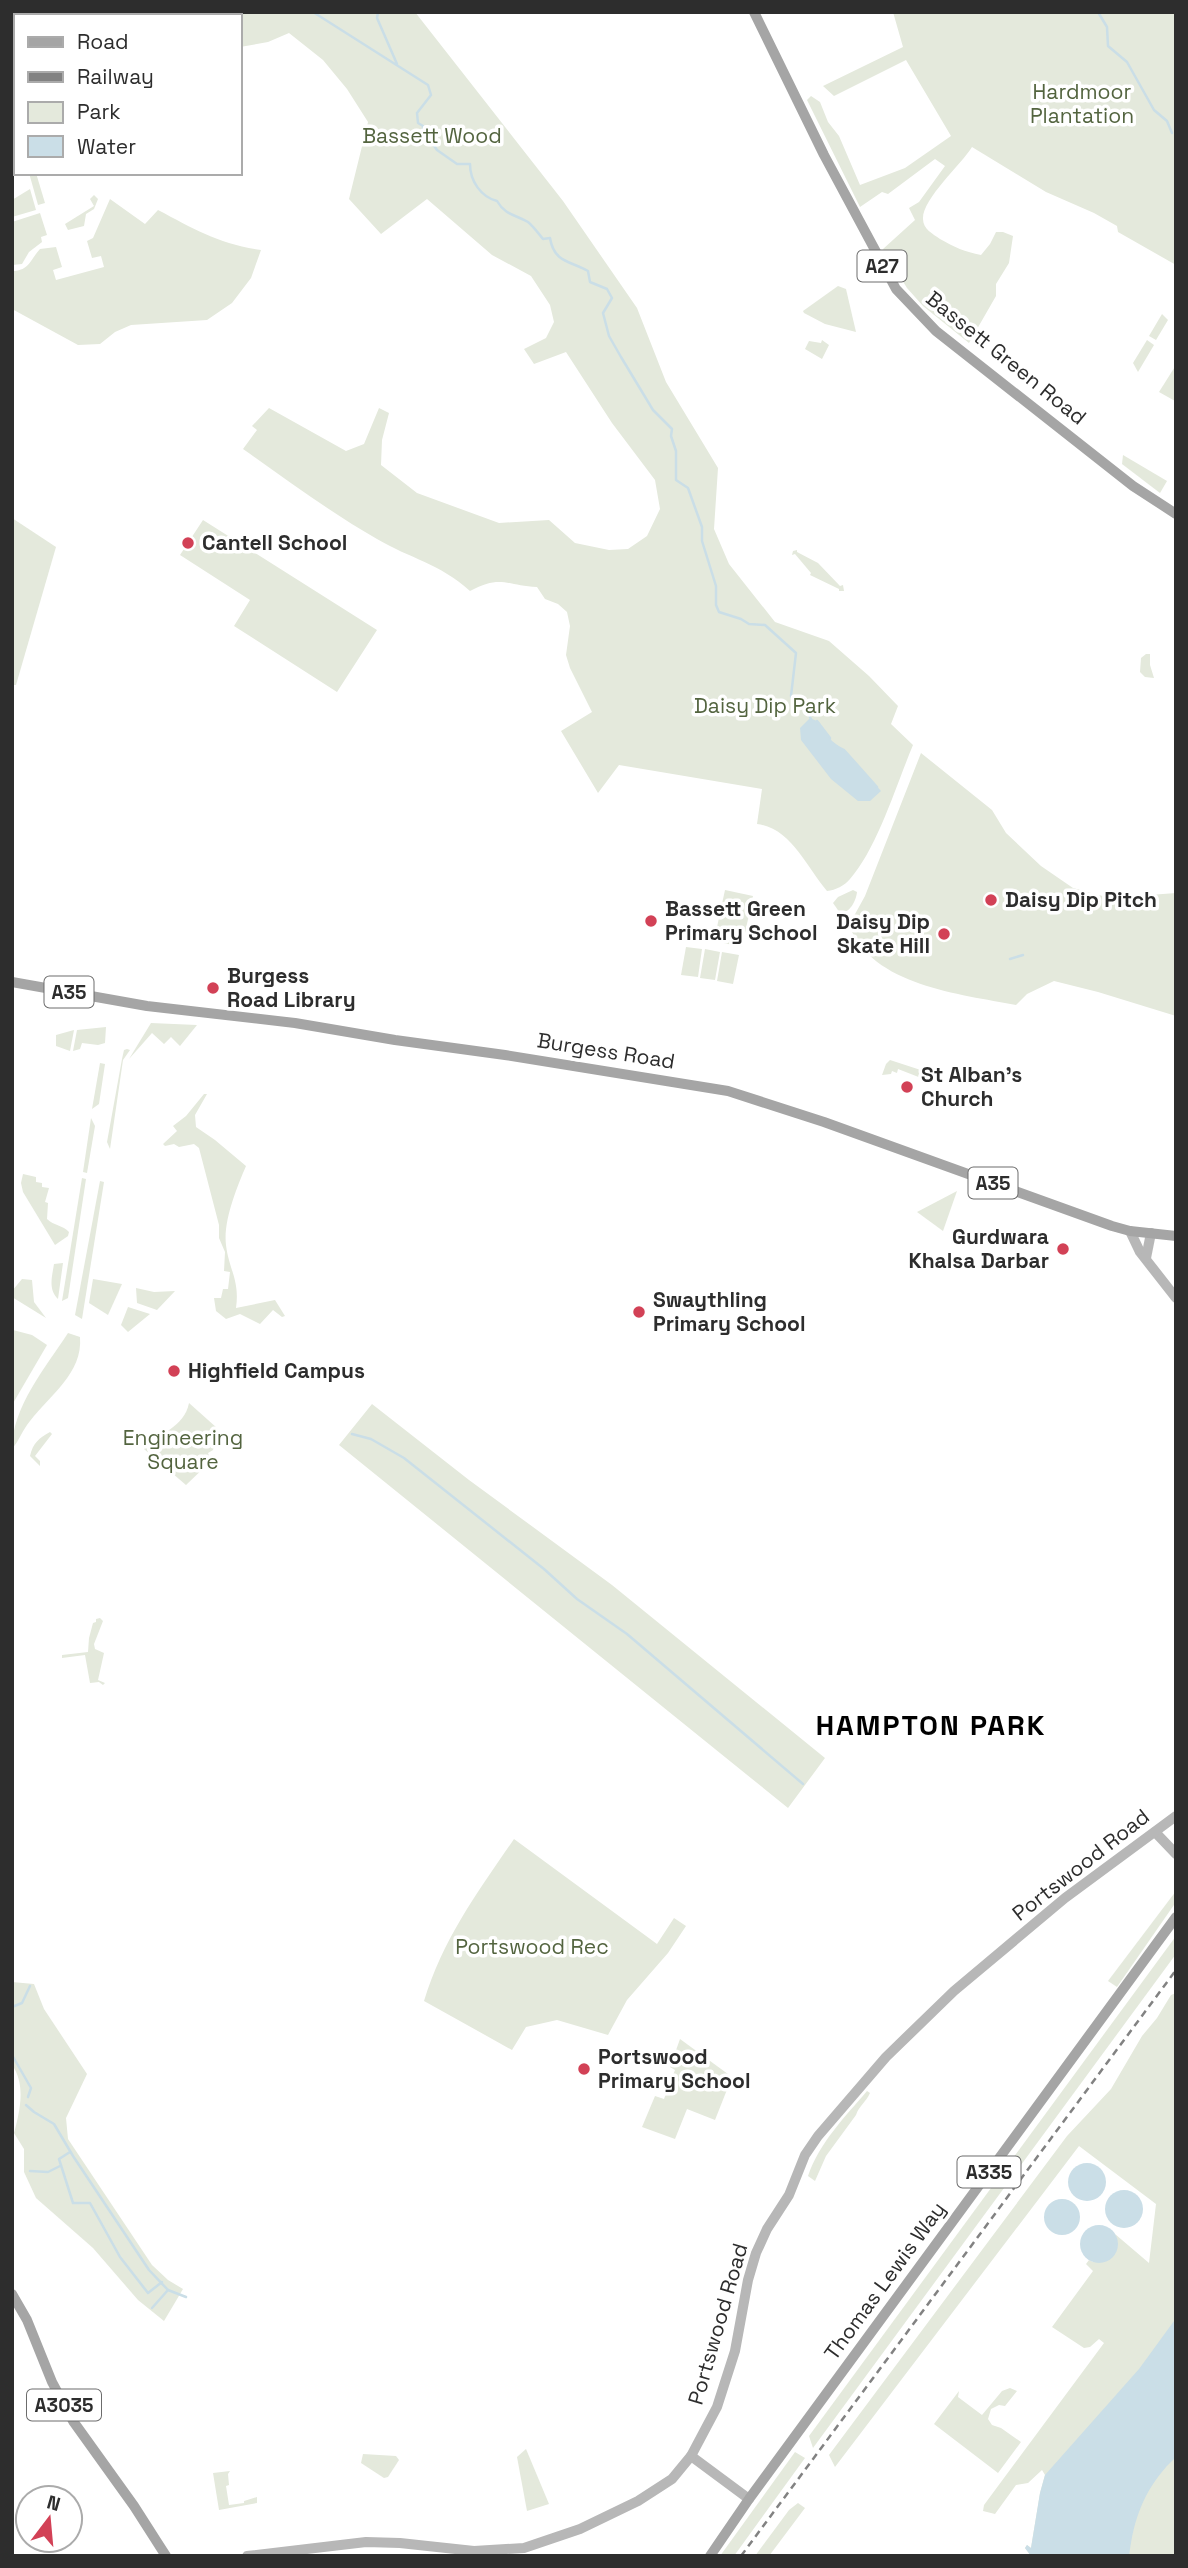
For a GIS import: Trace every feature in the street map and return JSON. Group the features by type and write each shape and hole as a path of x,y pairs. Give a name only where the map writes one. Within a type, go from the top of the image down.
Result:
{"main road":[{"name":"Bassett Green Road","path":"754,12 866,236 896,289 936,331 1133,486 1176,514"},
{"name":"Burgess Road","path":"12,982 147,1006 295,1023 728,1091 833,1125 1130,1231 1176,1236"},
{"name":"Thomas Lewis Way","path":"709,2556 748,2499 1176,1917"},
{"name":"A3035","path":"12,2294 27,2320 52,2382 73,2421 157,2550 166,2556"}],"street":[{"path":"1130,1231 1140,1252 1176,1298"},
{"path":"1146,1258 1151,1233"},
{"name":"Portswood Road","path":"247,2556 366,2542 486,2551 524,2548 580,2529 638,2501 672,2479 691,2456 711,2421 727,2380 739,2336 748,2280 756,2253 767,2229 789,2195 805,2155 818,2136 900,2043 954,1991 1065,1898 1176,1816"},
{"path":"1155,1832 1176,1854"},
{"path":"691,2456 748,2499"}],"green space":[{"name":"Bassett Wood","path":"415,12 563,201 637,308 666,382 718,468 714,529 729,564 775,622 829,641 898,706 891,724 913,745 878,833 860,866 845,884 827,891 789,841 769,827 757,824 762,789 619,765 598,793 561,731 592,712 566,655 570,626 567,612 558,604 545,599 537,587 497,582 470,591 447,574 360,529 243,449 257,430 252,426 269,408 346,451 364,444 379,408 389,413 382,440 381,465 417,493 499,523 549,520 575,543 609,550 628,549 647,536 660,509 655,480 612,423 566,352 534,364 524,349 546,338 554,322 550,305 531,276 492,255 427,199 381,234 349,199 368,122 347,89 323,60 289,33 268,42 242,47 242,14 196,14"},
{"name":"Hardmoor Plantation","path":"893,12 1176,12 1176,265 1118,232 1117,226 1046,192 972,147 929,202 924,211 923,223 940,239 981,255 996,232 1013,236 1009,263 996,284 996,296 969,343 923,306 907,288 883,249 915,220 909,208 919,202 945,166 935,159 888,194 882,192 860,207 807,100 811,96 820,102 828,122 839,136 860,185 905,168 951,136 906,60 834,96 823,86 903,47"},
{"path":"30,175 37,175 45,203 38,205"},
{"path":"30,189 36,210 12,217 12,200"},
{"path":"94,195 98,199 94,209 86,214 84,226 68,230 65,224 94,206 90,199"},
{"path":"110,199 145,224 158,210 219,240 261,250 251,278 232,303 207,320 131,325 115,332 100,344 78,345 12,309 12,271 26,267 40,249 56,247 62,267 53,270 56,280 104,267 101,256 92,258 87,241 93,238"},
{"path":"40,213 47,235 41,237 42,242 29,252 22,264 12,265 12,222"},
{"path":"838,286 846,289 856,332 825,324 803,311"},
{"path":"1162,314 1168,320 1156,340 1149,336"},
{"path":"822,340 829,345 822,359 805,349 809,341 821,343"},
{"path":"1147,340 1154,345 1138,372 1133,363"},
{"path":"1176,365 1176,400 1175,401 1159,392"},
{"path":"1123,455 1167,481 1160,493 1122,464"},
{"path":"12,518 56,547 16,685 12,685"},
{"path":"203,520 377,630 337,692 234,626 250,600 180,555"},
{"path":"797,550 818,563 840,586 843,585 844,591 839,591 810,575 795,554 792,555 793,551"},
{"path":"1150,654 1154,678 1145,677 1140,672 1141,658"},
{"path":"921,753 992,810 1006,833 1041,866 1073,888 1110,898 1176,893 1176,1016 1054,981 1027,994 1016,1005 945,991 897,974 877,962 860,945 849,925 865,896"},
{"path":"725,890 753,896 742,947 714,941"},
{"path":"853,890 857,892 854,903 850,909 840,913 833,903 838,897"},
{"path":"686,947 702,949 698,977 681,975"},
{"path":"705,949 720,952 715,980 700,978"},
{"path":"722,952 739,955 733,984 717,981"},
{"path":"151,1023 197,1025 180,1046 171,1037 164,1044 152,1033 129,1059"},
{"path":"106,1027 105,1043 82,1043 80,1049 73,1051 77,1030"},
{"path":"74,1030 70,1051 56,1046 56,1035"},
{"path":"124,1050 130,1050 123,1060 110,1149 107,1142 122,1059"},
{"path":"890,1060 936,1075 934,1083 898,1069 897,1073 892,1071 891,1074 882,1075"},
{"path":"100,1063 105,1064 99,1104 92,1109"},
{"path":"204,1094 207,1094 195,1115 196,1127 246,1166 232,1204 226,1236 227,1254 237,1290 236,1308 275,1300 285,1316 282,1317 273,1310 260,1324 240,1314 226,1319 216,1311 214,1298 221,1298 223,1289 228,1289 230,1272 224,1271 225,1252 219,1238 219,1225 199,1148 194,1144 179,1147 163,1144 177,1131 173,1126 186,1116"},
{"path":"91,1118 95,1126 87,1173 83,1172"},
{"path":"23,1174 36,1177 36,1182 49,1188 45,1202 48,1203 47,1219 69,1232 68,1236 55,1245 23,1192"},
{"path":"82,1178 86,1179 68,1298 62,1301"},
{"path":"100,1181 104,1182 82,1319 75,1315"},
{"path":"957,1191 943,1231 917,1212"},
{"path":"63,1263 58,1299 52,1287 52,1274 54,1264"},
{"path":"22,1279 32,1280 34,1302 46,1318 12,1297 12,1291"},
{"path":"93,1279 122,1284 108,1315 89,1303"},
{"path":"136,1288 154,1292 175,1291 157,1310 137,1303"},
{"path":"128,1307 150,1314 128,1332 121,1325"},
{"path":"13,1330 32,1335 47,1345 12,1405"},
{"path":"68,1333 80,1337 80,1350 71,1373 28,1424 12,1449 14,1433 24,1403"},
{"name":"Engineering Square","path":"189,1403 217,1428 215,1435 210,1438 215,1444 213,1450 208,1453 211,1461 186,1485 144,1449 177,1424"},
{"path":"372,1404 469,1480 612,1585 825,1758 788,1808 339,1445"},
{"path":"50,1432 52,1434 35,1456 40,1461 40,1466 30,1456 31,1451 37,1441"},
{"path":"100,1618 103,1621 94,1644 95,1649 104,1653 98,1680 105,1683 103,1685 99,1682 90,1683 85,1655 62,1658 62,1655 88,1652 93,1623"},
{"name":"Portswood Rec","path":"514,1839 657,1944 674,1918 686,1926 668,1953 627,2000 608,2035 557,2020 526,2027 512,2050 424,2001 451,1937"},
{"path":"1176,1891 1176,1902 1117,1987 1108,1981"},
{"path":"1176,1936 1176,1954 813,2448 809,2436"},
{"path":"12,1982 34,1984 44,2009 87,2074 66,2118 68,2139 152,2265 183,2289 164,2321 138,2300 93,2248 36,2198 24,2172 24,2149 14,2133 20,2089 12,2065"},
{"path":"1176,1993 1176,2556 1031,2556 1025,2548 1027,2545 1031,2548 1045,2475 1042,2470 1028,2483 1016,2485 995,2514 983,2511 984,2505 1104,2343 1099,2339 1090,2347 1084,2348 1052,2327 1093,2271 1086,2264 1089,2260 1093,2262 1117,2240 1115,2234 1149,2263 1156,2204 1079,2146 835,2467 829,2455 1067,2136 1111,2089 1142,2036 1171,1995"},
{"path":"680,2039 732,2077 715,2120 687,2109 675,2139 642,2127 655,2096 664,2099 675,2070 670,2067"},
{"path":"867,2091 870,2093 826,2156 815,2181 808,2176 819,2152"},
{"path":"1010,2388 1017,2391 1005,2406 999,2405 991,2409 988,2419 992,2425 1021,2442 998,2473 934,2424 959,2391 958,2397 982,2415 1002,2391"},
{"path":"526,2449 549,2504 527,2511 517,2457"},
{"path":"795,2452 805,2458 734,2556 720,2556"},
{"path":"363,2454 396,2456 399,2460 388,2477 384,2478 361,2463"},
{"path":"230,2471 229,2485 226,2486 229,2505 244,2503 257,2497 257,2503 219,2510 213,2473"},
{"path":"798,2503 805,2508 769,2556 755,2556 789,2510"}],"water":[{"path":"810,718 819,722 832,741 844,750 881,791 870,801 858,801 831,779 801,740 800,728"},
{"path":"1087,2163 1100,2169 1106,2182 1100,2195 1087,2201 1074,2195 1068,2182 1074,2169"},
{"path":"1124,2190 1137,2196 1143,2209 1137,2222 1124,2228 1111,2222 1105,2209 1111,2196"},
{"path":"1062,2199 1075,2204 1080,2217 1075,2230 1062,2235 1049,2230 1044,2217 1049,2204"},
{"path":"1099,2225 1112,2231 1118,2244 1112,2257 1099,2263 1086,2257 1080,2244 1086,2231"},
{"path":"1176,2291 1176,2457 1157,2479 1143,2502 1134,2528 1129,2556 1031,2556 1025,2548 1027,2545 1031,2548 1045,2475 1139,2369 1174,2321"}],"waterway":[{"path":"313,12 428,85 431,95 417,113 418,123 423,126 437,150 457,164 470,164 472,176 481,192 497,201 507,212 528,222 543,239 550,238 559,257 588,271 590,282 607,289 612,298 603,313 609,336 653,410 672,429 671,436 676,451 676,480 688,488 702,527 702,541 716,586 716,605 719,612 749,624 765,625 796,653 791,696 796,704 806,709 811,719"},
{"path":"378,12 377,18 397,64"},
{"path":"1098,12 1107,27 1108,46 1127,62 1154,110 1167,121 1172,133"},
{"path":"817,721 830,738"},
{"path":"836,746 844,750 877,787"},
{"path":"1010,959 1023,955"},
{"path":"352,1434 371,1439 404,1458 544,1569 577,1599 627,1634 803,1784"},
{"path":"12,2007 22,2003 30,1986"},
{"path":"12,2055 31,2088 28,2097"},
{"path":"26,2105 54,2124 149,2270 168,2290 186,2297"},
{"path":"70,2152 59,2159 73,2203 90,2203 120,2257 148,2293 162,2282"},
{"path":"30,2171 48,2172 60,2166"},
{"path":"152,2308 168,2290"}],"railway":[{"path":"741,2556 1176,1970"}],"place":[{"name":"Cantell School","path":"188,543"},
{"name":"Daisy Dip Pitch","path":"991,900"},
{"name":"Bassett Green Primary School","path":"651,921"},
{"name":"Daisy Dip Skate Hill","path":"944,934"},
{"name":"Burgess Road Library","path":"213,988"},
{"name":"St Alban's Church","path":"907,1087"},
{"name":"Gurdwara Khalsa Darbar","path":"1063,1249"},
{"name":"Swaythling Primary School","path":"639,1312"},
{"name":"Highfield Campus","path":"174,1371"},
{"name":"Portswood Primary School","path":"584,2069"}],"district":[{"name":"HAMPTON PARK","path":"931,1725"}],"park label":[{"name":"Daisy Dip Park","path":"765,706"}]}
